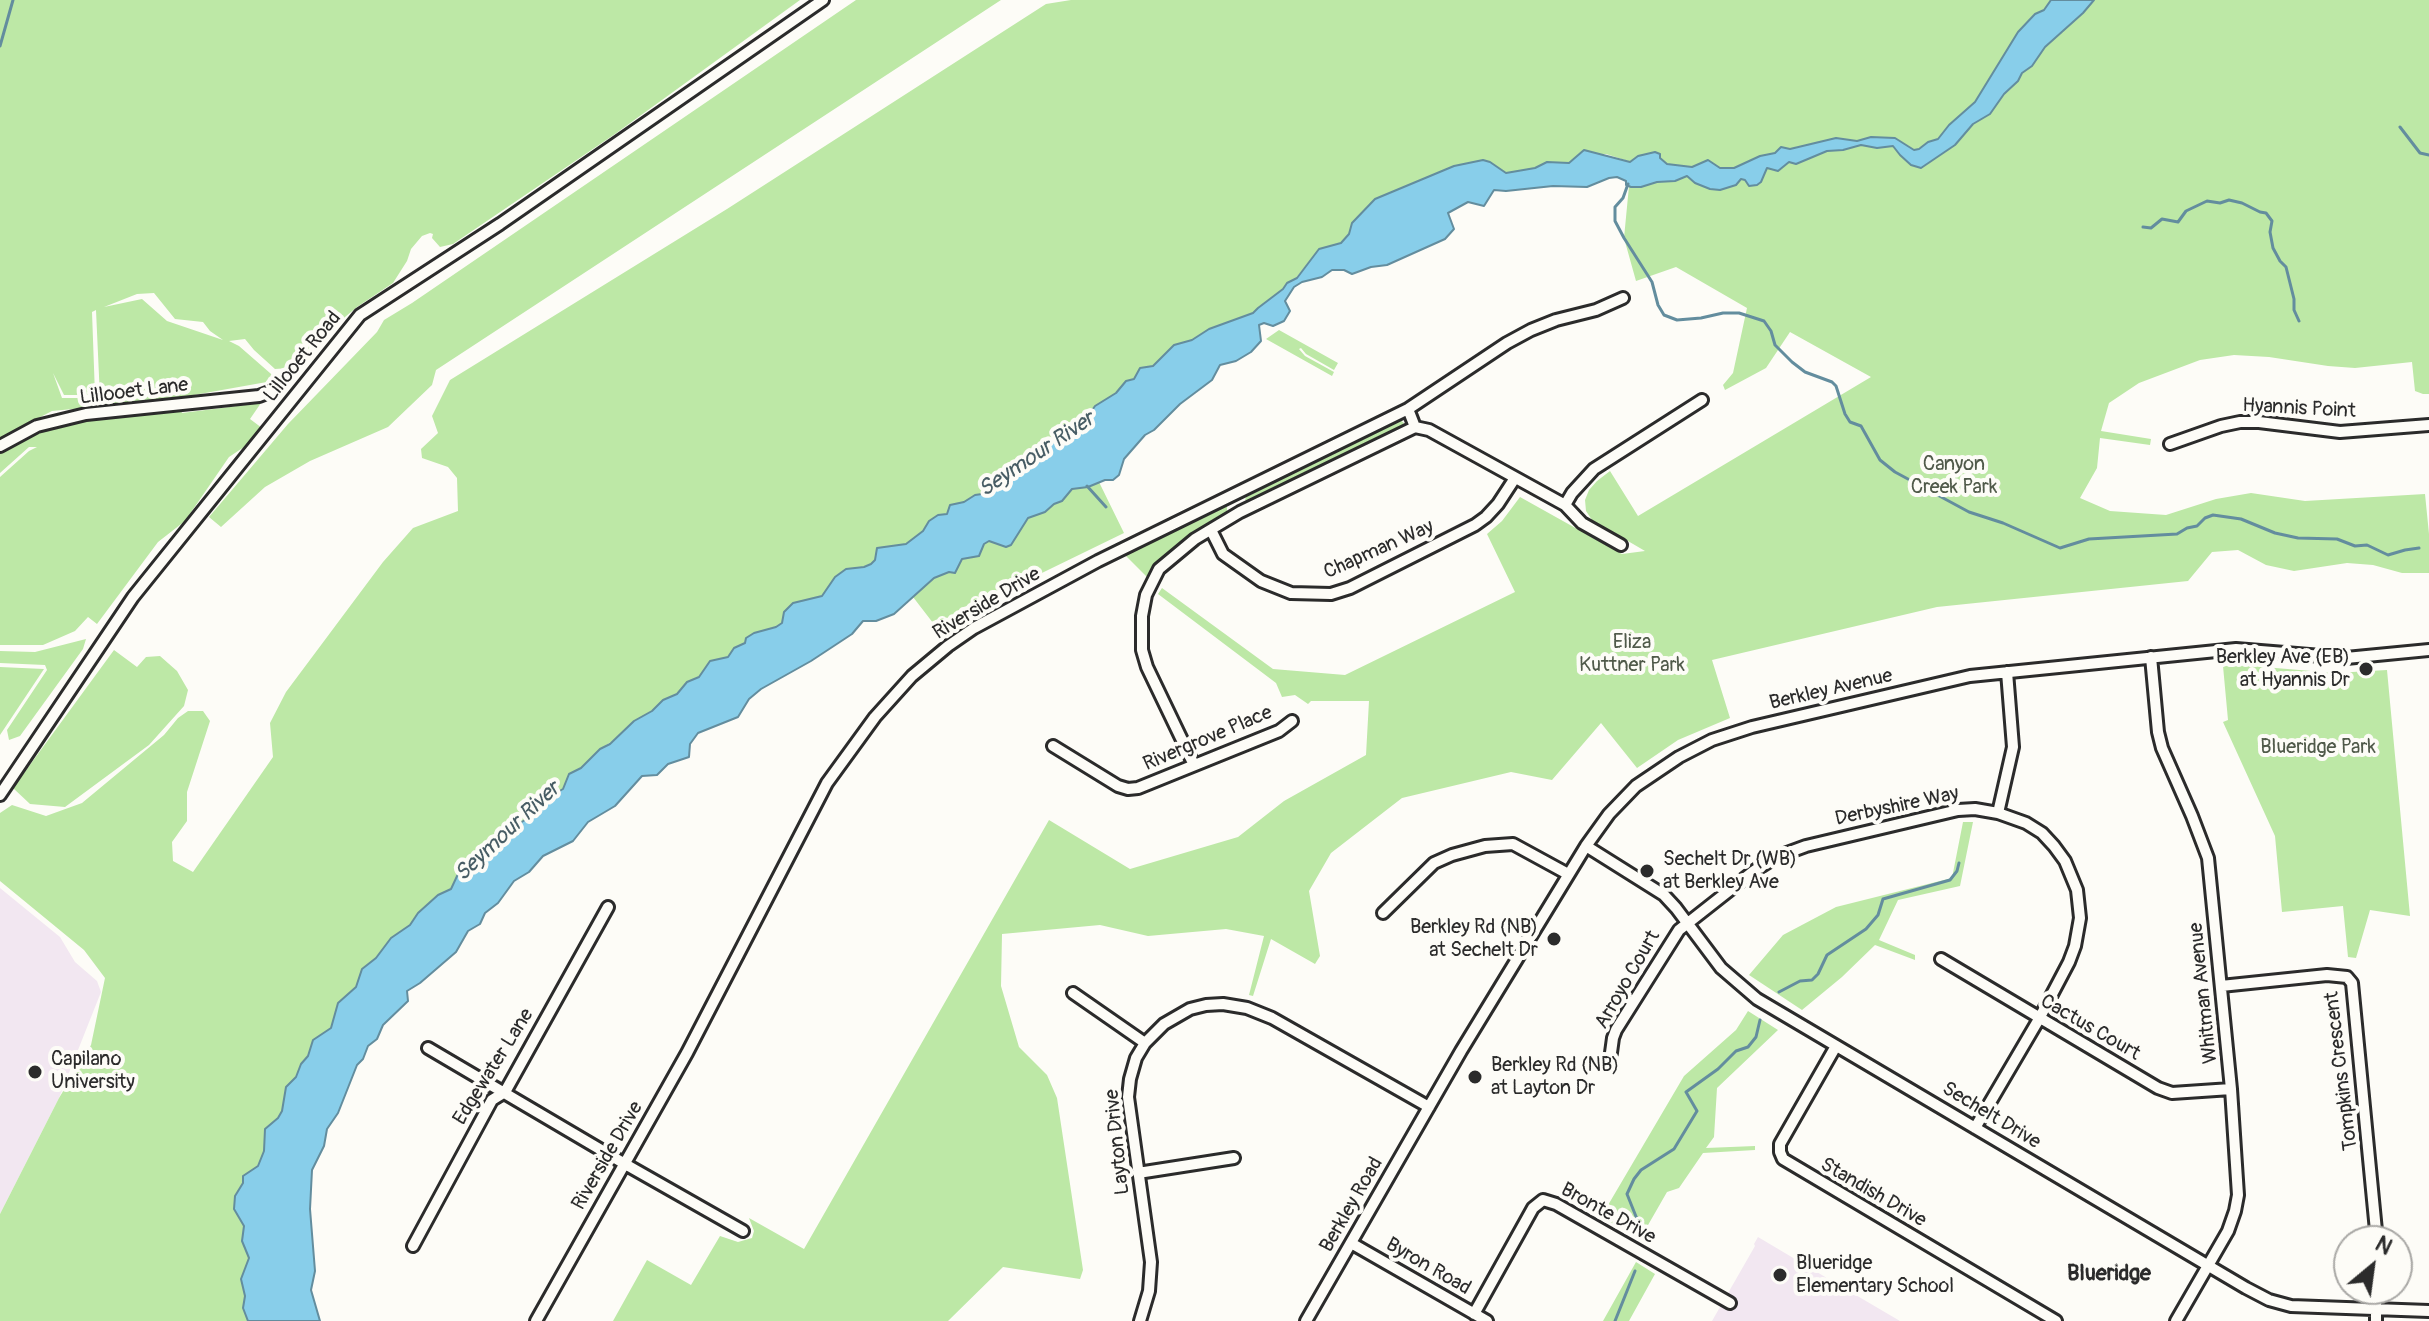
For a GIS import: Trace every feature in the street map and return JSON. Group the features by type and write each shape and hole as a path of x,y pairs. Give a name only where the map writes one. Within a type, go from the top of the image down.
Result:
{"street":[{"name":"Lillooet Road","path":"0,795 133,597 360,315 500,224 823,0"},
{"name":"Riverside Drive","path":"536,1321 693,1040 827,783 856,741 925,664 974,628 1098,561 1408,409 1531,330 1596,310 1623,298"},
{"name":"Lillooet Lane","path":"0,446 37,426 86,414 259,396 277,389"},
{"path":"1565,505 1594,469 1702,400"},
{"path":"1408,409 1415,427"},
{"name":"Hyannis Point","path":"2170,444 2240,422 2340,432 2429,425"},
{"path":"1194,765 1147,667 1140,635 1142,616 1146,595 1159,569 1195,539 1240,512 1415,427 1429,430 1565,505 1582,523 1621,545"},
{"name":"Chapman Way","path":"1211,530 1223,554 1261,581 1291,593 1331,594 1475,525 1498,504 1515,478"},
{"path":"1232,497 1240,512"},
{"name":"Berkley Avenue","path":"1429,1107 1568,874 1609,814 1636,786 1679,757 1712,740 1752,727 1933,684 2007,672 2236,649 2346,658 2429,650"},
{"name":"Whitman Avenue","path":"2151,657 2162,748 2208,858 2231,1089 2238,1195 2228,1231 2176,1321"},
{"path":"1998,813 2013,747 2007,672"},
{"name":"Rivergrove Place","path":"1053,746 1118,786 1138,788 1279,731 1292,721"},
{"name":"Derbyshire Way","path":"1687,922 1754,871 1776,857 1806,846 1958,810 1998,813 2026,823 2042,833 2065,861 2077,890 2080,918 2075,946 2039,1019 1975,1128"},
{"path":"1383,913 1434,863 1485,846 1513,844 1568,874"},
{"name":"Sechelt Drive","path":"1586,846 1650,885 1676,908 1721,968 1757,999 2269,1300 2291,1306 2376,1316 2429,1311"},
{"name":"Edgewater Lane","path":"413,1246 492,1100 505,1092 608,907"},
{"name":"Arroyo Court","path":"1610,1060 1616,1030 1668,944 1687,922"},
{"name":"Cactus Court","path":"1941,959 2158,1088 2172,1093 2231,1089"},
{"name":"Tompkins Crescent","path":"2221,986 2327,975 2347,977 2352,983 2375,1225"},
{"path":"1073,993 1145,1043"},
{"name":"Layton Drive","path":"1140,1321 1149,1291 1151,1262 1128,1097 1133,1068 1145,1043 1164,1024 1190,1009 1223,1004 1247,1008 1272,1018 1429,1107"},
{"name":"Standish Drive","path":"1836,1046 1780,1144 1783,1159 2056,1321"},
{"path":"428,1048 743,1231"},
{"name":"Berkley Road","path":"1306,1321 1429,1107"},
{"path":"1138,1173 1234,1158"},
{"name":"Bronte Drive","path":"1474,1314 1533,1208 1543,1200 1556,1204 1730,1303"},
{"name":"Byron Road","path":"1351,1243 1487,1321"}],"shaded area":[{"name":"Capilano University","path":"0,888 60,937 75,962 97,981 101,992 59,1098 0,1214"},
{"name":"Blueridge Elementary School","path":"1758,1237 1900,1321 1712,1321"}],"green space":[{"path":"0,0 800,0 615,134 453,244 440,247 432,238 433,234 422,236 411,249 393,283 357,307 290,368 275,369 245,339 229,341 278,380 166,400 52,411 0,438","holes":["154,293 175,319 203,322 223,340 167,321 142,299 104,307 137,294","96,310 100,398 62,398 53,373 64,395 95,395 92,312"]},
{"path":"856,0 1001,0 436,370 432,385 388,427 310,461 265,487 221,527 209,517 288,424 377,332 384,320"},
{"path":"1071,0 2051,0 2018,32 1975,102 1938,139 1919,149 1914,150 1894,138 1871,137 1857,141 1836,138 1790,149 1781,147 1775,153 1734,168 1720,168 1708,160 1692,167 1667,164 1660,158 1631,162 1606,154 1593,154 1569,163 1547,162 1535,168 1506,173 1483,160 1454,166 1428,177 1353,223 1341,243 1319,249 1296,278 1253,313 1174,345 1153,366 1126,381 1116,393 1095,406 1082,425 1062,432 1036,460 1024,457 1010,475 992,483 982,495 950,505 947,514 929,521 923,531 906,544 877,548 871,564 846,569 835,577 822,596 793,603 782,623 754,633 745,643 734,648 728,657 710,661 699,677 687,682 677,694 634,721 622,735 569,774 563,789 540,802 525,820 503,833 492,848 481,851 470,866 458,874 451,889 438,895 410,925 391,938 376,958 362,969 356,987 338,1003 331,1028 313,1040 296,1077 286,1087 282,1111 265,1129 264,1151 258,1166 243,1176 243,1183 235,1196 234,1209 244,1226 242,1241 249,1258 241,1279 245,1296 243,1308 248,1321 0,1321 0,1214 59,1098 91,1045 105,978 84,950 0,881 0,813 12,805 46,816 82,803 164,735 178,718 188,711 203,711 210,721 187,792 187,821 172,842 173,861 193,872 273,757 270,723 286,692 383,562 413,528 458,511 457,478 448,467 422,458 421,449 438,433 432,416 450,380 727,209 1046,4"},
{"path":"2094,0 2429,0 2429,394 2415,391 2412,362 2355,368 2234,355 2200,360 2139,383 2109,403 2101,431 2151,439 2150,445 2100,438 2097,468 2080,498 2110,511 2166,515 2216,499 2251,493 2305,501 2425,494 2429,573 2402,573 2373,565 2347,563 2294,571 2266,565 2238,550 2212,552 2188,581 1937,607 1712,660 1730,718 1678,740 1637,768 1601,723 1552,780 1511,772 1402,798 1331,853 1309,891 1320,956 1315,964 1271,939 1253,996 1249,995 1264,936 1226,929 1148,936 1100,925 1002,934 1001,986 1019,1047 1047,1075 1057,1098 1083,1270 1080,1279 1003,1267 948,1321 613,1321 647,1260 691,1285 720,1236 738,1242 752,1238 754,1231 749,1218 804,1249 1049,820 1130,869 1238,837 1284,801 1366,755 1369,701 1311,701 1308,704 1295,695 1282,697 1276,683 1158,594 1162,588 1273,669 1345,675 1515,592 1487,534 1502,521 1520,497 1622,554 1645,551 1592,520 1586,511 1585,500 1597,481 1610,471 1638,516 1871,377 1790,332 1766,368 1725,390 1723,385 1733,373 1747,308 1676,267 1636,281 1624,238 1629,186 1641,187 1687,176 1695,183 1720,190 1735,185 1741,179 1749,186 1757,185 1767,168 1789,161 1803,162 1810,156 1827,151 1861,145 1877,148 1893,146 1911,164 1921,167 1955,145 1973,124 1990,114 2045,47"},
{"path":"1279,330 1338,363 1334,370 1299,349 1305,356 1334,372 1332,376 1266,339"},
{"path":"261,403 250,419 262,428 247,445 229,457 185,521 158,542 97,624 88,617 75,631 43,645 0,645 0,477 37,447 29,447 0,473 0,451 36,431 71,424 179,406 182,413"},
{"path":"1400,420 1404,423 1400,428 1249,501 1245,500 1246,497"},
{"path":"1099,482 1124,533 1009,589 964,614 940,632 913,597 934,578 955,573 962,559 989,541 1006,547 1010,545 1028,518 1062,501 1071,489"},
{"path":"1225,507 1227,512 1187,537 1147,577 1125,555"},
{"path":"86,639 83,649 20,736 9,740 7,730 47,670 45,665 0,663 0,651 35,652"},
{"path":"114,650 137,667 146,657 160,656 177,671 188,690 184,706 149,745 65,807 30,804 13,788"},
{"name":"Blueridge Park","path":"2223,666 2335,673 2387,670 2410,916 2370,910 2356,958 2348,957 2343,906 2282,912 2275,836 2223,722 2228,720"},
{"path":"0,667 44,669 0,735"},
{"path":"1963,822 1973,822 1960,886 1898,900 1879,940 1915,955 1915,960 1875,945 1802,1010 1749,975 1783,935 1836,907 1952,878"},
{"path":"1748,1011 1778,1030 1717,1088 1714,1137 1706,1148 1755,1146 1755,1150 1703,1153 1679,1188 1667,1192 1640,1239 1601,1217 1684,1076 1736,1030"},
{"path":"1636,1262 1655,1274 1629,1321 1603,1321"}],"water":[{"name":"Seymour River","path":"2051,0 2094,0 2045,47 1990,114 1973,124 1955,145 1921,168 1911,165 1893,146 1877,148 1861,145 1827,151 1796,164 1789,162 1778,171 1767,168 1757,185 1749,186 1741,179 1736,185 1720,190 1695,183 1687,176 1641,187 1626,185 1626,181 1617,177 1587,187 1494,190 1484,206 1468,202 1448,213 1454,229 1445,239 1387,265 1352,274 1332,270 1294,287 1285,301 1290,311 1284,321 1273,326 1259,325 1261,341 1251,352 1236,361 1220,365 1212,380 1145,435 1124,459 1119,475 1113,480 1072,489 1062,501 1028,518 1011,545 1006,547 989,541 984,544 979,556 962,559 955,573 934,578 894,614 876,621 863,621 852,634 761,689 749,699 738,717 698,733 690,744 689,757 668,764 657,775 642,776 615,806 588,822 573,841 543,856 529,872 514,881 498,903 485,913 480,924 468,931 456,952 407,991 408,1001 383,1025 377,1039 368,1046 338,1113 327,1129 324,1146 312,1170 310,1209 315,1271 311,1290 320,1321 248,1321 243,1308 245,1296 241,1279 249,1258 242,1241 244,1226 234,1209 235,1196 243,1183 243,1176 258,1166 264,1151 265,1129 282,1111 286,1087 296,1077 313,1040 331,1028 338,1003 356,987 362,969 376,958 391,938 410,925 438,895 451,889 458,874 470,866 481,851 492,848 503,833 525,820 540,802 563,789 569,774 581,768 634,721 677,694 687,682 699,677 710,661 728,657 734,648 745,643 746,638 782,623 784,612 793,603 822,596 835,577 846,569 871,564 877,548 906,544 923,531 929,521 947,514 950,505 982,494 992,483 1010,475 1024,457 1036,460 1062,432 1082,425 1095,406 1116,393 1126,381 1134,379 1140,368 1153,366 1174,345 1253,313 1297,278 1319,249 1341,243 1349,234 1352,223 1375,199 1454,166 1483,160 1506,173 1535,168 1547,162 1569,163 1584,150 1630,162 1638,156 1655,152 1667,164 1692,167 1708,160 1720,168 1734,168 1775,153 1781,147 1790,149 1836,138 1857,141 1871,137 1895,138 1914,150 1919,149 1938,139 1975,102 2018,32"}],"waterway":[{"path":"0,46 13,0"},
{"path":"2400,127 2420,153 2429,155"},
{"path":"1628,184 1623,198 1615,207 1615,221 1652,282 1664,315 1677,320 1739,313 1764,321 1775,345 1792,362 1805,372 1836,386 1845,414 1850,422 1861,426 1880,460 1895,472 1969,512 2060,548 2089,539 2177,534 2213,515 2241,519 2275,533 2298,538 2337,539 2355,546 2367,545 2388,555 2419,548"},
{"path":"2143,227 2151,228 2162,219 2178,222 2186,211 2207,201 2220,203 2229,200 2266,213 2272,221 2270,232 2273,248 2286,267 2299,321"},
{"path":"1087,486 1106,507"},
{"path":"1779,992 1800,981 1812,980 1827,955 1866,929 1878,915 1883,899 1950,880 1959,863"},
{"path":"1636,1231 1637,1219 1627,1194 1634,1179 1641,1170 1674,1149 1697,1111 1686,1092 1718,1069 1736,1051 1748,1047 1756,1037 1760,1020"},
{"path":"1615,1321 1635,1271"}],"place":[{"name":"Berkley Ave (EB) at Hyannis Dr","path":"2366,669"},
{"name":"Sechelt Dr (WB) at Berkley Ave","path":"1647,871"},
{"name":"Berkley Rd (NB) at Sechelt Dr","path":"1554,939"},
{"name":"Capilano University","path":"35,1072"},
{"name":"Berkley Rd (NB) at Layton Dr","path":"1475,1077"},
{"name":"Blueridge Elementary School","path":"1780,1275"}],"district":[{"name":"Blueridge","path":"2109,1274"}],"park label":[{"name":"Canyon Creek Park","path":"1954,476"},
{"name":"Eliza Kuttner Park","path":"1632,654"}]}
